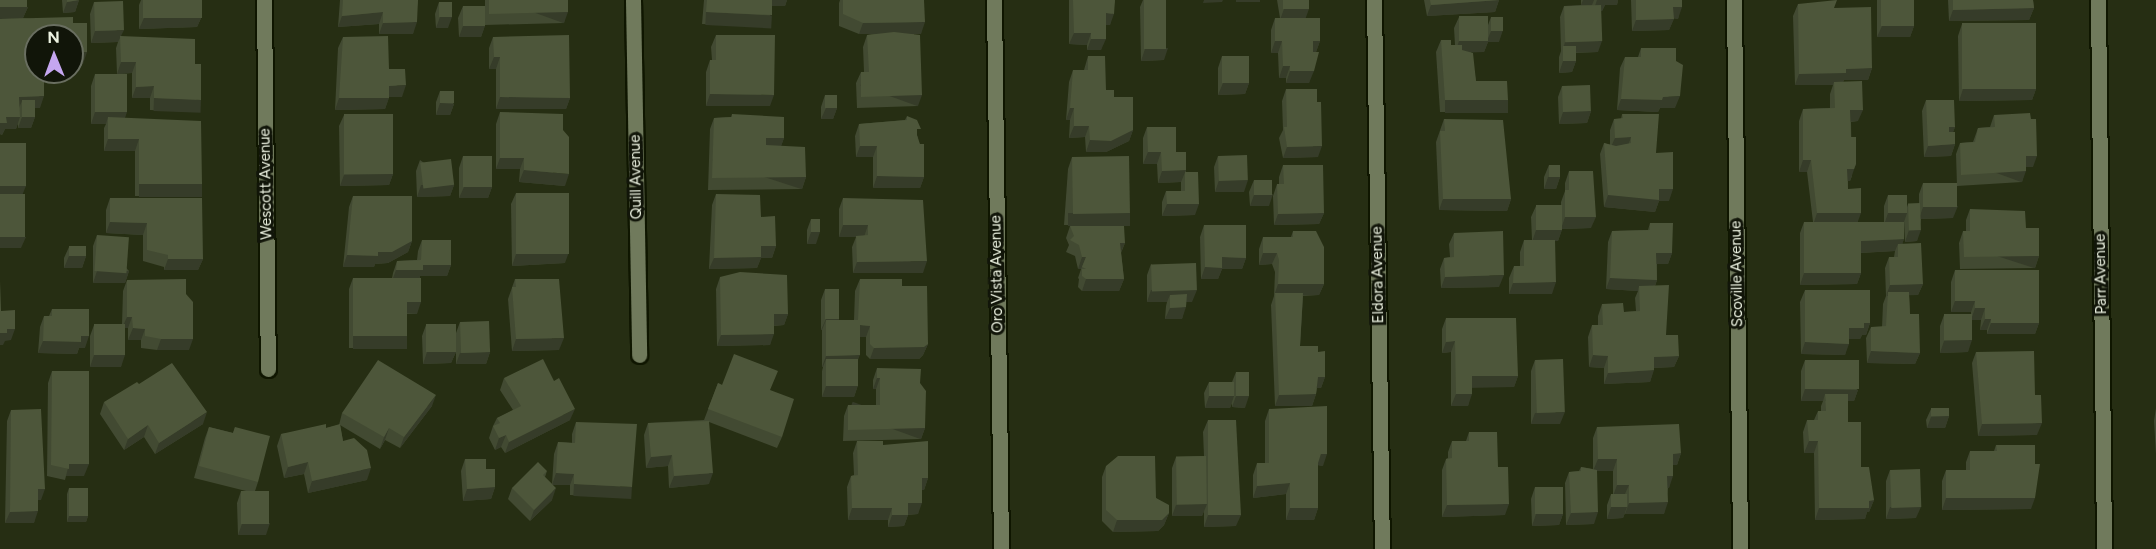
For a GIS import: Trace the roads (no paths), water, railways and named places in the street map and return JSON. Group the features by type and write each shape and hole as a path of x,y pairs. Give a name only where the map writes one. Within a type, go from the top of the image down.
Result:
{"street":[{"name":"Wescott Avenue","path":"264,0 268,369"},
{"name":"Quill Avenue","path":"633,0 639,355"},
{"name":"Oro Vista Avenue","path":"994,0 1001,549"},
{"name":"Eldora Avenue","path":"1374,0 1382,549"},
{"name":"Scoville Avenue","path":"1734,0 1740,549"},
{"name":"Parr Avenue","path":"2098,0 2104,549"}]}
